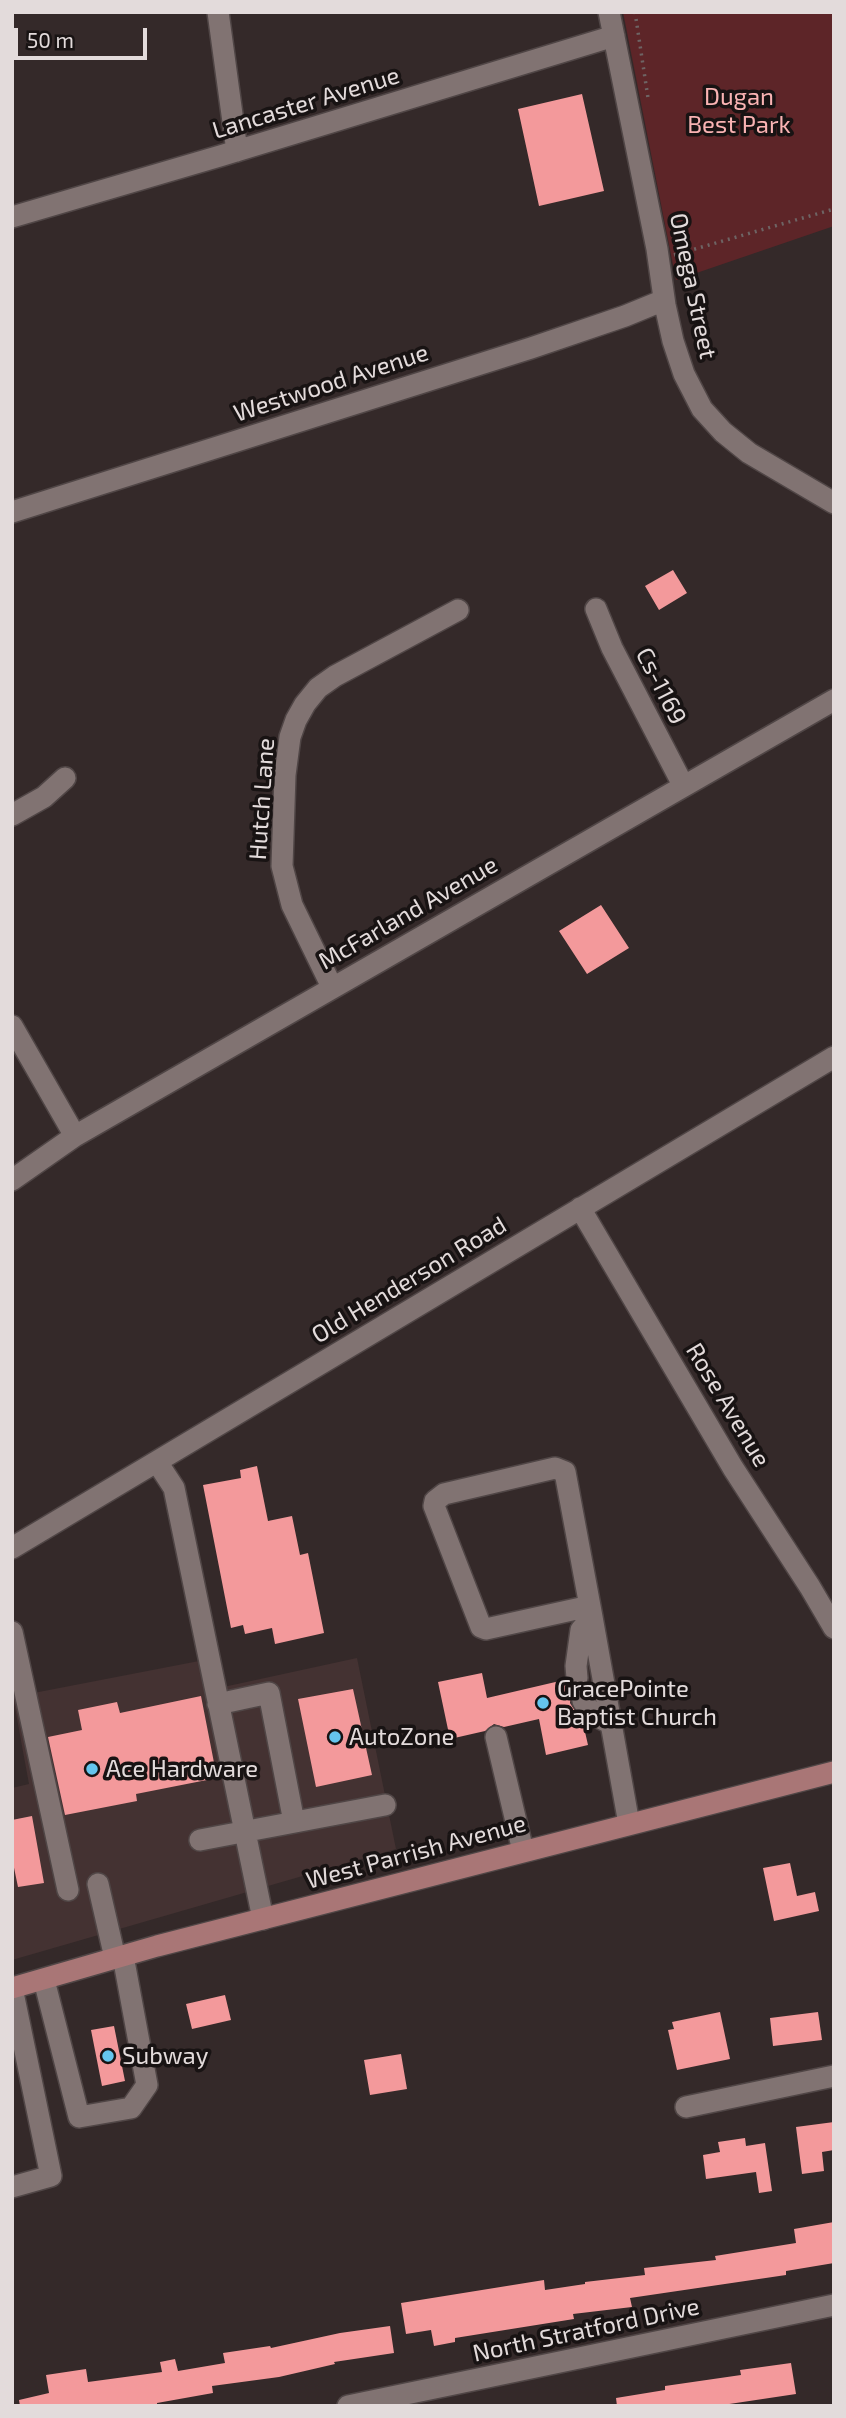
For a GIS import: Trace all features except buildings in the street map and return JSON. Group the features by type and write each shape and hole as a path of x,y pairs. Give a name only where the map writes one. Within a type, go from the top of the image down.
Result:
{"main road":[{"name":"West Parrish Avenue","path":"12,1988 263,1919 834,1772"}],"street":[{"path":"218,12 237,151"},
{"name":"Omega Street","path":"609,12 657,249 664,300 684,374 702,409 723,432 749,453 834,503"},
{"name":"Lancaster Avenue","path":"12,217 614,36"},
{"name":"Westwood Avenue","path":"12,512 531,348 664,300"},
{"name":"Cs-1169","path":"596,609 612,648 683,785"},
{"name":"Hutch Lane","path":"332,987 292,905 282,866 285,775 290,737 305,704 318,688 335,676 458,610"},
{"name":"McFarland Avenue","path":"12,1180 75,1136 834,700"},
{"path":"12,815 44,797 65,778"},
{"path":"12,1026 75,1136"},
{"name":"Old Henderson Road","path":"12,1548 834,1057"},
{"name":"Rose Avenue","path":"580,1208 733,1468 834,1628"},
{"path":"157,1462 174,1488 263,1919"},
{"path":"591,1611 486,1629 481,1626 434,1506 435,1501 444,1494 555,1468 565,1472 591,1611 629,1824"},
{"path":"578,1678 576,1666 581,1630 591,1611"},
{"path":"12,1632 68,1890"},
{"path":"218,1704 269,1693 294,1822"},
{"path":"583,1701 592,1714 611,1723"},
{"path":"496,1737 523,1851"},
{"path":"200,1840 385,1805"},
{"path":"44,1980 57,2031 69,2033 88,2101 119,2101 137,2087 124,2028 133,2003 98,1884"},
{"path":"12,1988 17,2026 51,2176 12,2187"},
{"path":"685,2108 834,2076"},
{"name":"North Stratford Drive","path":"348,2406 834,2305"}],"path":[{"path":"674,255 834,209"}],"shaded area":[{"path":"357,1658 396,1849 12,1960 12,1788 29,1784 13,1697 199,1661 205,1691"}],"green space":[{"name":"Dugan Best Park","path":"623,12 834,12 834,226 676,280"}],"place":[{"name":"GracePointe Baptist Church","path":"543,1703"},
{"name":"AutoZone","path":"335,1737"},
{"name":"Ace Hardware","path":"92,1769"},
{"name":"Subway","path":"108,2056"}]}
